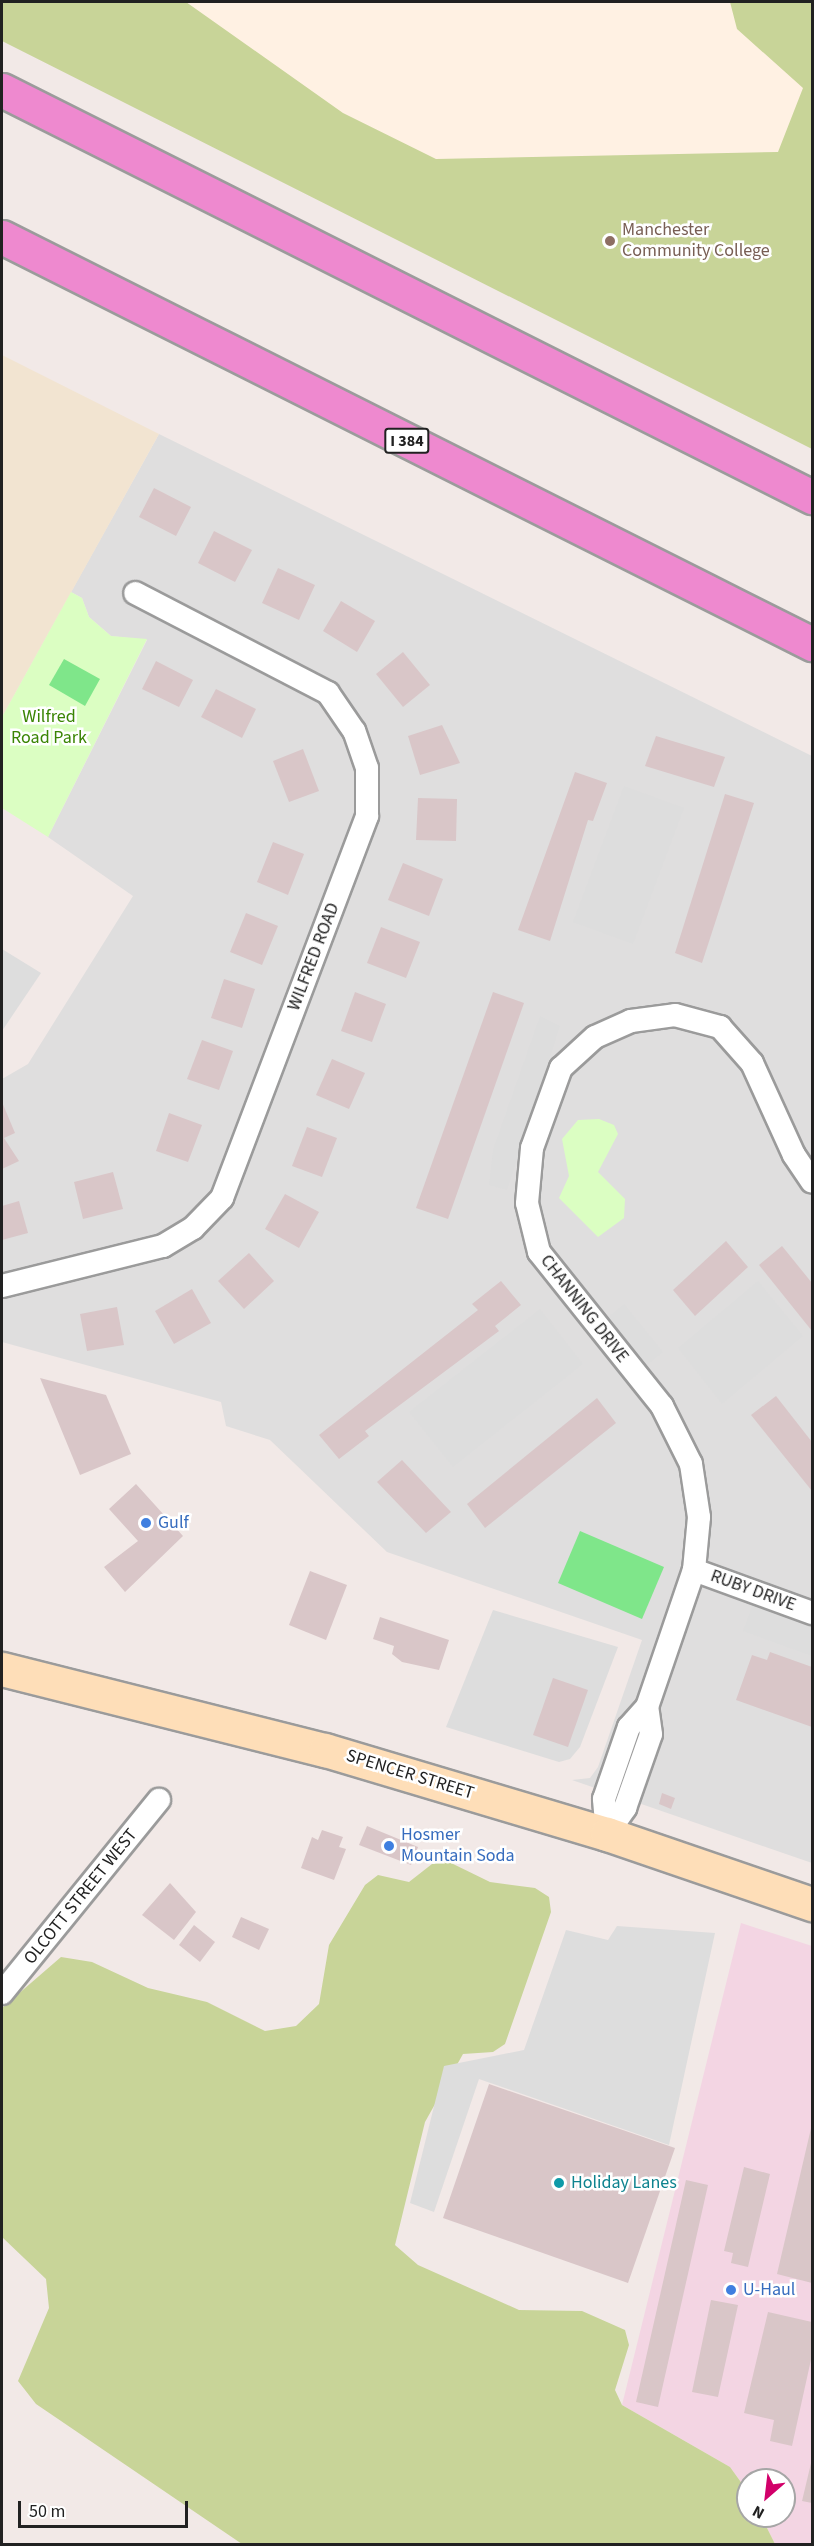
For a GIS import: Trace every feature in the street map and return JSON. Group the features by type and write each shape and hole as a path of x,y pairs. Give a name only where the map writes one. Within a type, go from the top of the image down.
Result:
{"highway":[{"path":"2,90 813,497"},
{"name":"I 384","path":"2,237 813,644"}],"main road":[{"name":"SPENCER STREET","path":"2,1669 325,1750 607,1834 813,1904"}],"street":[{"name":"WILFRED ROAD","path":"2,1286 163,1246 193,1228 222,1198 367,816 367,768 354,731 328,693 135,593"},
{"name":"CHANNING DRIVE","path":"607,1834 625,1808 651,1734 647,1707 694,1570 699,1517 691,1464 662,1406 539,1252 527,1203 532,1148 561,1068 595,1037 631,1021 675,1015 720,1027 752,1063 794,1155 813,1182"},
{"name":"RUBY DRIVE","path":"694,1570 813,1613"},
{"name":"OLCOTT STREET WEST","path":"2,1993 159,1800"}],"shaded area":[{"name":"Manchester Community College","path":"2,2 812,2 812,445"},
{"path":"2,355 159,434 2,717"},
{"path":"159,434 812,756 812,1863 572,1780 590,1778 598,1767 642,1640 387,1552 270,1440 226,1426 221,1402 2,1342 2,1079 28,1064 133,896 48,837 147,640 111,636 89,617 82,598 71,592"},
{"path":"624,786 684,808 633,944 573,922"},
{"path":"2,949 41,973 2,1031"},
{"path":"540,1016 560,1026 507,1190 489,1185 493,1150"},
{"path":"758,1281 803,1336 722,1404 678,1348"},
{"path":"624,1304 663,1352 646,1366 607,1318"},
{"path":"540,1309 583,1364 453,1467 409,1412"},
{"path":"753,1604 812,1627 812,1656 743,1631"},
{"path":"493,1610 618,1647 580,1747 570,1759 559,1762 446,1727"},
{"name":"U-Haul","path":"741,1923 812,1946 812,2544 775,2544 767,2528 796,2528 796,2468 736,2468 736,2475 730,2467 622,2405"},
{"path":"617,1926 715,1933 669,2145 479,2079 434,2212 410,2203 444,2066 524,2050 566,1930 608,1940"}],"green space":[{"name":"Manchester Community College","path":"2,2 186,2 343,113 436,159 778,152 803,88 737,29 730,2 812,2 812,449 2,41"},
{"name":"Wilfred Road Park","path":"71,592 82,598 89,617 111,636 147,639 48,837 2,808 2,717"},
{"path":"64,659 100,679 85,706 49,685"},
{"path":"599,1119 614,1125 618,1134 598,1172 625,1199 624,1218 598,1237 559,1198 569,1176 562,1139 578,1120"},
{"path":"580,1531 664,1567 642,1619 558,1583"},
{"path":"447,1861 490,1882 535,1888 549,1897 551,1912 505,2044 493,2052 463,2054 425,2122 395,2245 418,2265 519,2310 582,2311 625,2330 629,2345 615,2390 622,2405 730,2467 736,2475 736,2528 767,2528 775,2544 242,2544 36,2404 18,2381 49,2308 46,2279 2,2237 2,2008 61,1957 92,1962 148,1988 207,2002 265,2031 296,2026 319,2004 329,1945 365,1885 378,1875 409,1882 432,1864"}],"building":[{"path":"154,488 191,507 176,536 139,517"},
{"path":"214,531 252,550 235,582 198,563"},
{"path":"278,568 315,585 299,620 262,603"},
{"path":"341,601 375,621 357,652 323,631"},
{"path":"403,652 430,685 403,707 376,674"},
{"path":"156,661 193,680 179,707 142,689"},
{"path":"216,689 256,709 242,738 201,717"},
{"path":"442,725 460,763 420,775 408,736"},
{"path":"656,736 725,757 714,787 645,766"},
{"path":"303,749 319,791 289,802 273,761"},
{"path":"575,772 607,783 593,821 588,820 550,941 518,930"},
{"path":"725,794 754,803 702,963 675,953"},
{"path":"418,798 457,799 456,841 416,840"},
{"path":"273,842 304,854 288,895 257,882"},
{"path":"403,863 443,879 429,916 388,900"},
{"path":"246,913 278,926 262,965 230,952"},
{"path":"381,927 420,942 406,978 367,963"},
{"path":"224,979 255,989 242,1028 211,1018"},
{"path":"355,992 386,1004 372,1042 341,1031"},
{"path":"493,992 524,1003 448,1219 416,1208"},
{"path":"202,1040 233,1051 219,1090 187,1079"},
{"path":"332,1059 365,1073 349,1109 316,1095"},
{"path":"2,1102 15,1133 4,1138 19,1161 2,1169"},
{"path":"169,1113 202,1125 188,1162 156,1151"},
{"path":"307,1127 337,1138 322,1177 292,1166"},
{"path":"113,1172 123,1209 83,1219 74,1182"},
{"path":"285,1194 319,1212 299,1248 265,1229"},
{"path":"19,1201 28,1233 2,1240 2,1206"},
{"path":"726,1241 748,1267 695,1316 673,1290"},
{"path":"782,1246 812,1283 812,1331 759,1265"},
{"path":"249,1253 274,1281 244,1309 218,1281"},
{"path":"501,1281 521,1305 495,1326 499,1331 365,1431 369,1436 339,1459 319,1435 478,1310 472,1304"},
{"path":"192,1289 211,1323 174,1344 155,1311"},
{"path":"117,1307 124,1345 87,1351 80,1314"},
{"path":"40,1378 106,1395 131,1454 80,1475"},
{"path":"776,1396 812,1442 812,1491 751,1415"},
{"path":"597,1398 616,1423 485,1528 467,1504"},
{"path":"402,1460 451,1512 426,1533 377,1482"},
{"name":"Gulf","path":"136,1484 183,1536 125,1592 104,1567 138,1541 109,1509"},
{"path":"310,1571 347,1585 326,1640 289,1625"},
{"path":"380,1617 449,1640 439,1670 402,1662 392,1654 394,1646 373,1639"},
{"path":"770,1652 812,1667 812,1727 736,1700 752,1655 767,1660"},
{"path":"553,1678 588,1690 568,1747 533,1735"},
{"path":"662,1793 675,1798 671,1809 659,1804"},
{"name":"Hosmer Mountain Soda","path":"367,1826 418,1847 411,1865 359,1845"},
{"path":"322,1830 343,1837 339,1847 346,1849 334,1880 301,1868 312,1837 318,1840"},
{"path":"170,1883 196,1912 174,1940 142,1915"},
{"path":"241,1917 269,1929 259,1950 232,1937"},
{"path":"194,1925 215,1942 200,1962 179,1945"},
{"name":"Holiday Lanes","path":"489,2084 675,2148 628,2283 443,2218"},
{"path":"812,2124 812,2283 777,2274"},
{"path":"744,2167 770,2174 748,2267 731,2263 733,2253 724,2251"},
{"path":"686,2180 708,2185 658,2407 636,2402"},
{"path":"711,2300 738,2305 718,2397 692,2392"},
{"path":"768,2312 812,2322 812,2355 792,2446 770,2441 774,2420 744,2413"},
{"path":"812,2459 812,2503 802,2501"}],"place":[{"name":"Manchester Community College","path":"610,241"},
{"name":"Gulf","path":"146,1523"},
{"name":"Hosmer Mountain Soda","path":"389,1846"},
{"name":"Holiday Lanes","path":"559,2183"},
{"name":"U-Haul","path":"731,2290"}]}
